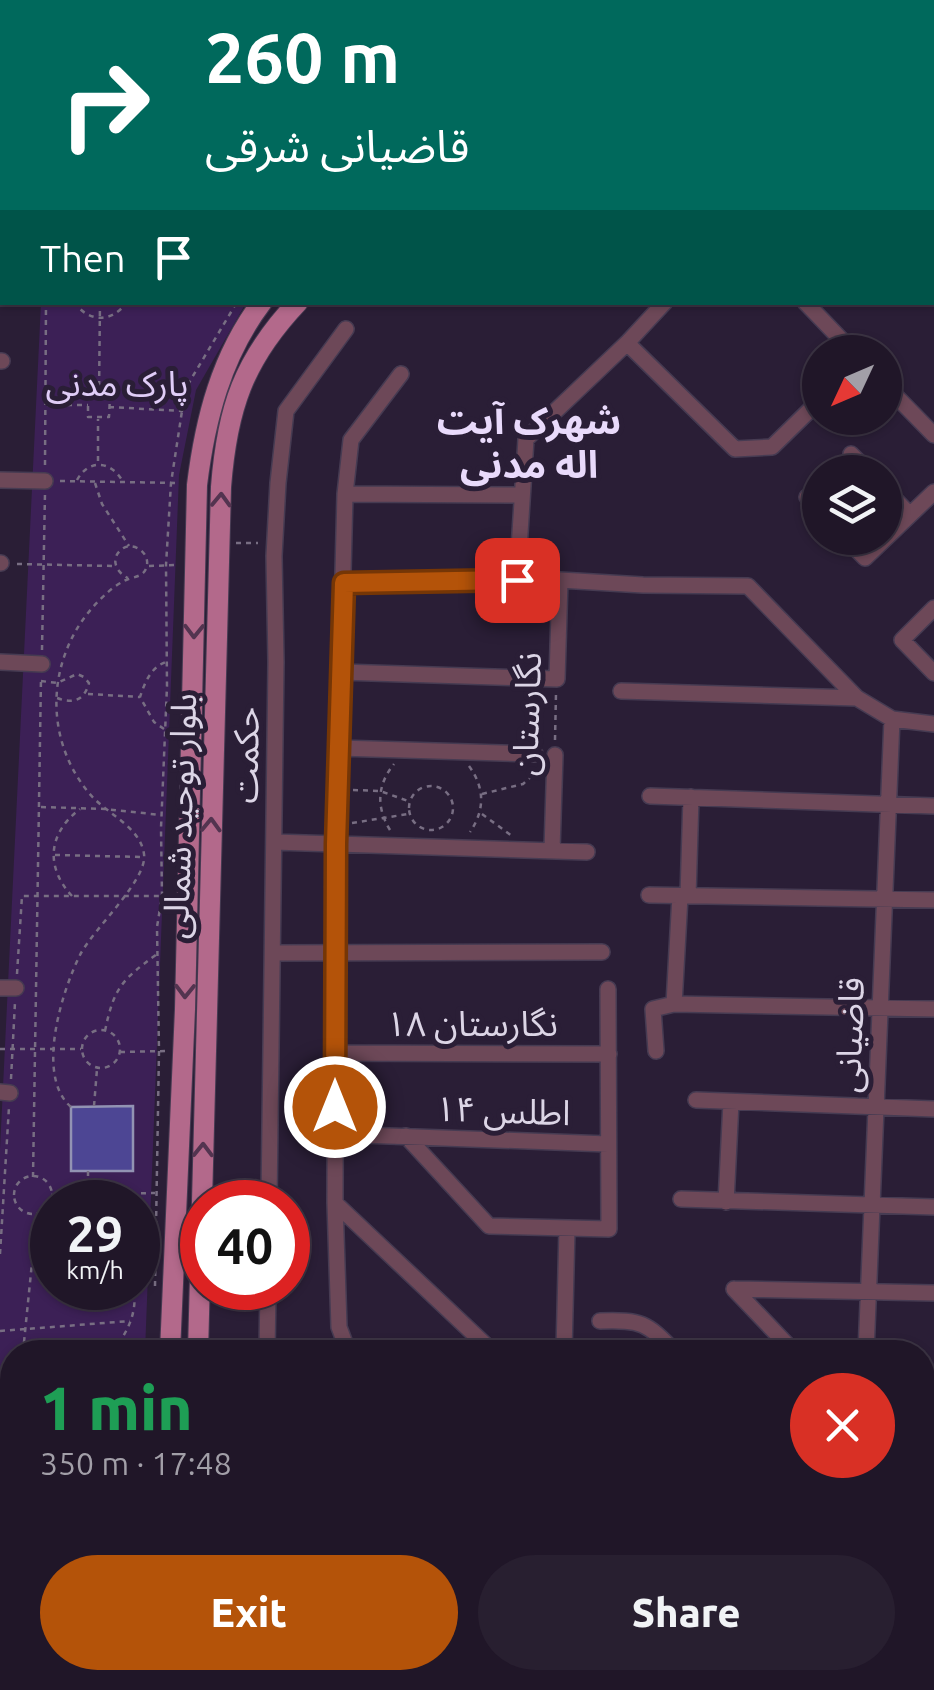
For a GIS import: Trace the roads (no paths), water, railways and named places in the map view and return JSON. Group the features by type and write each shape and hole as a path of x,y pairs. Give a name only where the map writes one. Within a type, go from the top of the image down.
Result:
{"main road":[{"name":"بلوار توحید شمالی","path":"170,1340 167,1193 183,1051 197,486 203,435 215,392 236,345 260,305"},
{"name":"بلوار توحید شمالی","path":"198,1340 224,442 245,375 265,340 295,305"}],"street":[{"path":"517,580 526,439 662,305"},
{"path":"807,305 836,335"},
{"name":"حکمت","path":"269,1180 278,483 286,411 346,329"},
{"path":"627,343 735,449 772,446 802,417"},
{"path":"343,1340 339,1327 335,1134 336,844 345,494 351,440 400,374"},
{"path":"902,402 934,434"},
{"path":"0,480 45,481"},
{"path":"902,523 934,492"},
{"path":"345,494 522,496"},
{"path":"902,507 910,515"},
{"path":"344,583 560,580 748,586 857,698 892,719 934,724"},
{"name":"نگارستان","path":"341,672 557,679 560,580"},
{"path":"934,608 902,640 934,672"},
{"path":"0,662 41,672"},
{"path":"622,691 857,698"},
{"name":"قاضیانی","path":"867,1340 892,719"},
{"path":"339,748 535,754"},
{"name":"نگارستان","path":"552,850 554,755"},
{"path":"650,796 934,806"},
{"path":"674,1004 691,798"},
{"path":"274,842 587,852"},
{"path":"649,896 934,900"},
{"path":"272,953 602,952"},
{"path":"406,1136 489,1226 609,1229 608,989"},
{"path":"656,1051 652,1009 674,1004 934,1009"},
{"name":"نگارستان ۱۸","path":"336,1053 608,1054"},
{"path":"696,1100 934,1109"},
{"path":"726,1202 731,1102"},
{"name":"اطلس ۱۴","path":"335,1134 608,1144"},
{"path":"681,1199 934,1207"},
{"path":"335,1202 479,1340"},
{"path":"564,1340 567,1228"},
{"path":"782,1340 734,1290 934,1293"},
{"path":"267,1340 268,1310"},
{"path":"600,1321 634,1321 648,1326 663,1340"}],"district":[{"name":"شهرک آیت اله مدنی","path":"529,442"}],"park label":[{"name":"پارک مدنی","path":"117,383"}]}
